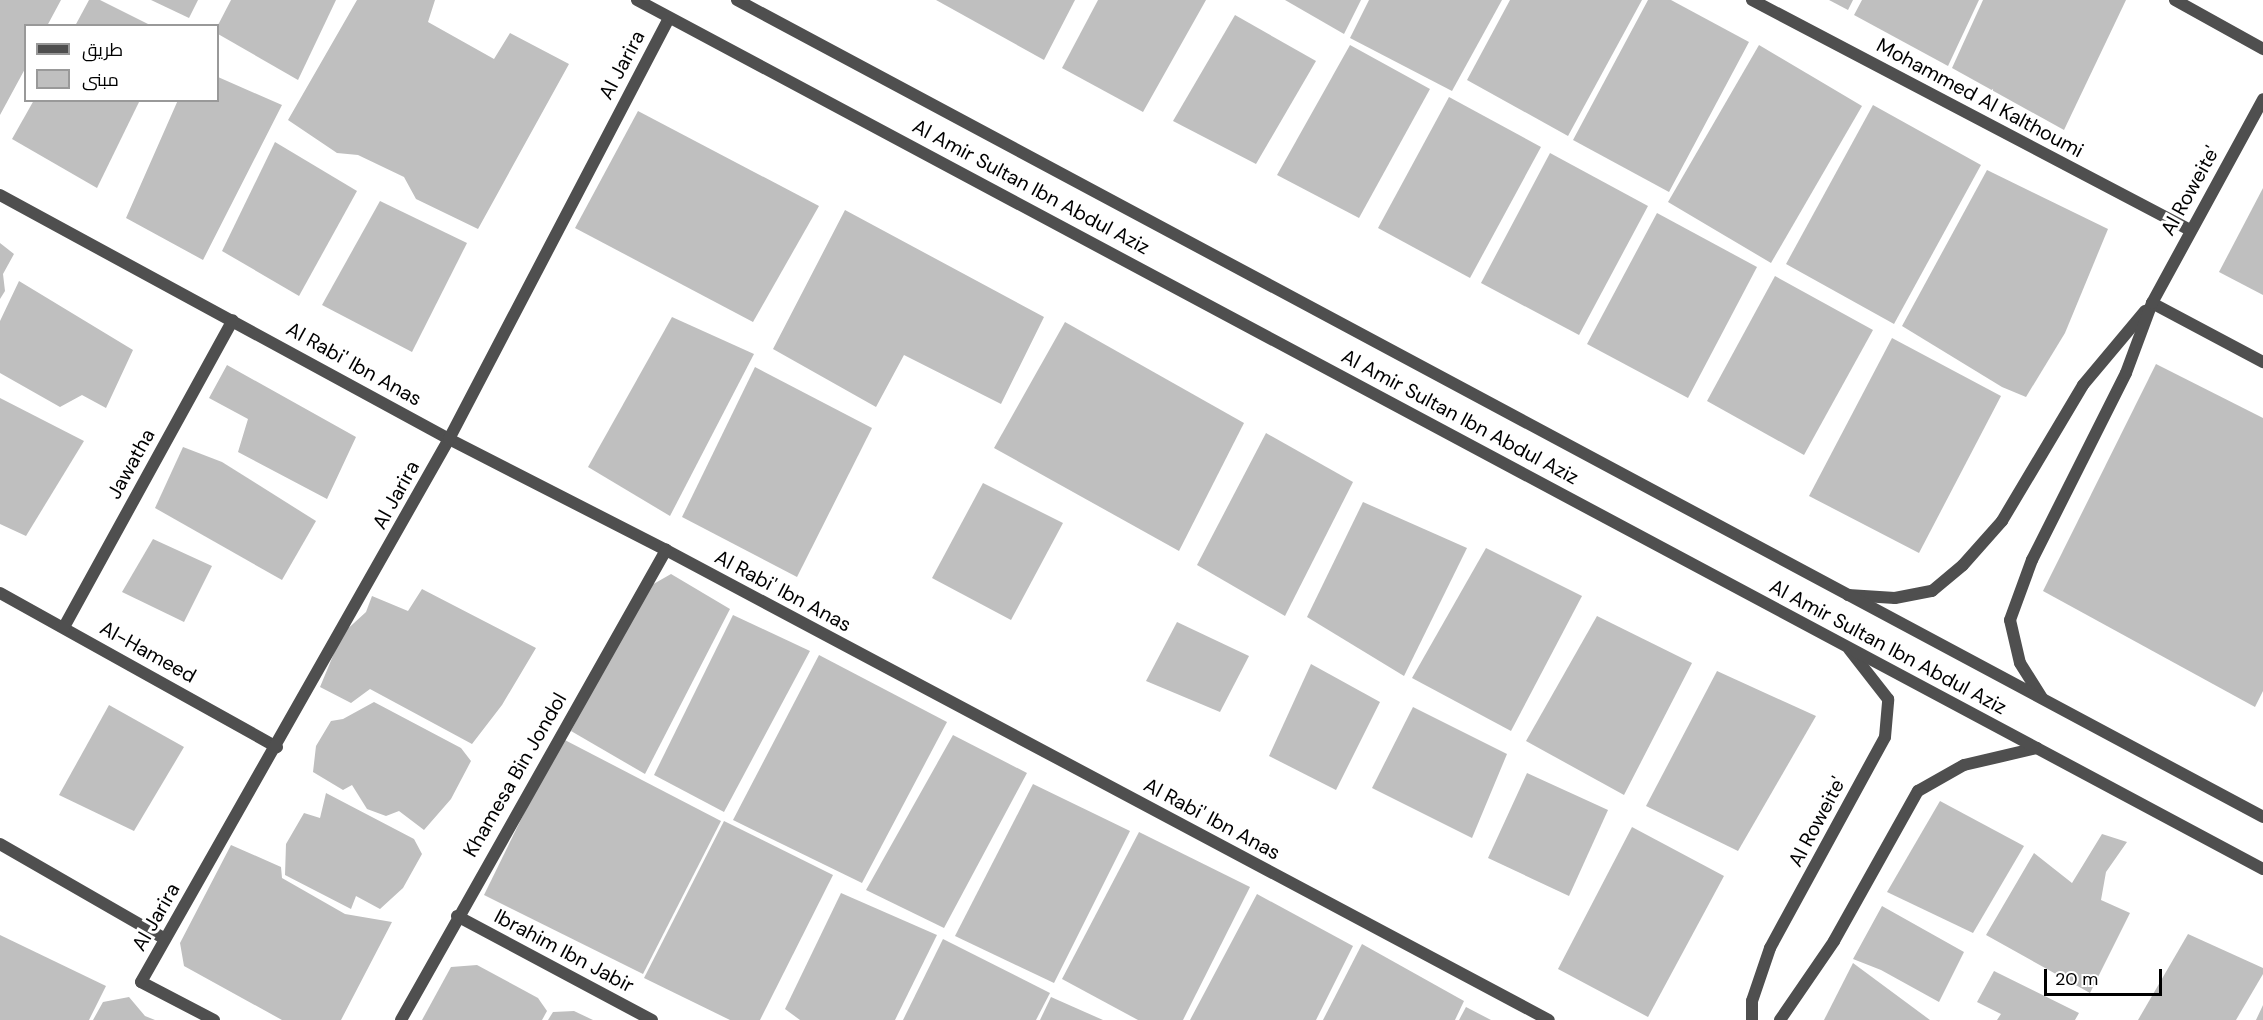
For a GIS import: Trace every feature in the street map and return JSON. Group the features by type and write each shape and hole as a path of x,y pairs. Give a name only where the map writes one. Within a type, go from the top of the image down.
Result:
{"street":[{"name":"Al Amir Sultan Ibn Abdul Aziz","path":"637,0 2263,869"},
{"name":"Al Amir Sultan Ibn Abdul Aziz","path":"737,0 2263,817"},
{"name":"Mohammed Al Kalthoumi","path":"1752,0 2190,230"},
{"path":"2175,0 2263,49"},
{"name":"Al Jarira","path":"214,1020 141,982 277,747 449,439 669,18"},
{"name":"Al Roweite'","path":"2152,303 2190,230 2263,101"},
{"name":"Al Rabi' Ibn Anas","path":"0,195 449,439 666,550 1549,1020"},
{"path":"1848,595 1894,598 1932,591 1963,565 2002,521 2083,386 2152,303"},
{"path":"2152,303 2263,362"},
{"path":"2042,698 2020,663 2010,620 2032,560 2126,373 2152,303"},
{"name":"Jawatha","path":"63,627 233,320"},
{"name":"Khamesa Bin Jondol","path":"401,1020 457,916 666,550"},
{"name":"Al-Hameed","path":"0,592 277,747"},
{"name":"Al Roweite'","path":"1752,1020 1752,1001 1770,948 1885,737 1888,699 1849,649"},
{"path":"1780,1020 1834,941 1918,791 1964,765 2037,748"},
{"path":"2,850 165,939"},
{"name":"Ibrahim Ibn Jabir","path":"457,916 652,1020"}],"building":[{"path":"0,0 61,0 48,24 24,24 24,71 0,115"},
{"path":"89,0 100,0 148,24 76,24"},
{"path":"151,0 198,0 189,18"},
{"path":"231,0 336,0 298,80 219,35 219,24"},
{"path":"357,0 435,0 428,22 494,59 510,33 569,64 478,229 416,199 404,177 358,155 337,153 288,120"},
{"path":"936,0 1075,0 1044,60"},
{"path":"1098,0 1206,0 1143,112 1062,68"},
{"path":"1285,0 1361,0 1344,34"},
{"path":"1369,0 1502,0 1452,91 1350,38"},
{"path":"1510,0 1642,0 1568,136 1467,80"},
{"path":"1648,0 1671,0 1749,42 1669,192 1573,140"},
{"path":"1829,0 1853,0 1848,10"},
{"path":"1862,0 1979,0 1948,66 1854,15"},
{"path":"1983,0 2126,0 2064,130 1952,68"},
{"path":"1235,15 1316,61 1256,164 1173,121"},
{"path":"1350,45 1430,89 1359,218 1277,175"},
{"path":"1759,45 1862,106 1771,263 1668,202"},
{"path":"219,77 282,105 203,260 126,218 177,102 219,102"},
{"path":"1449,97 1541,147 1470,278 1378,228"},
{"path":"33,102 139,102 97,188 12,139"},
{"path":"1873,105 1981,165 1894,324 1786,264"},
{"path":"638,111 819,206 753,322 575,228"},
{"path":"275,142 357,191 299,296 222,251"},
{"path":"1550,153 1648,206 1579,335 1481,283"},
{"path":"1987,170 2108,229 2065,333 2026,397 2002,387 1902,326"},
{"path":"2263,188 2263,295 2219,272"},
{"path":"380,201 467,243 412,352 322,305"},
{"path":"845,210 1044,317 1001,404 904,355 876,407 773,349"},
{"path":"1657,213 1757,267 1688,398 1587,344"},
{"path":"0,243 14,254 3,274 5,291 0,299"},
{"path":"1775,276 1873,330 1804,455 1707,401"},
{"path":"19,281 133,350 106,408 82,395 60,407 0,373 0,321"},
{"path":"672,317 754,354 670,516 588,467"},
{"path":"1065,322 1244,423 1179,551 994,448"},
{"path":"1892,338 2001,396 1919,553 1809,496"},
{"path":"2156,364 2263,418 2263,691 2255,707 2043,591"},
{"path":"227,365 356,437 327,499 238,452 248,419 209,398"},
{"path":"755,367 872,428 797,577 682,517"},
{"path":"0,398 84,441 26,536 0,524"},
{"path":"1266,433 1353,482 1285,616 1197,565"},
{"path":"183,447 222,462 316,521 282,580 155,508"},
{"path":"983,483 1063,523 1011,620 932,578"},
{"path":"1363,502 1467,548 1404,676 1307,617"},
{"path":"153,539 212,566 184,622 122,592"},
{"path":"1486,548 1582,596 1511,731 1412,678"},
{"path":"671,574 730,609 645,774 571,731 643,590"},
{"path":"422,589 536,648 502,705 472,744 370,689 351,703 320,687 342,634 366,612 372,596 408,611"},
{"path":"733,615 810,651 724,812 654,775"},
{"path":"1597,616 1692,663 1624,795 1526,741"},
{"path":"1177,622 1249,656 1220,712 1146,681"},
{"path":"819,655 947,722 862,883 733,820"},
{"path":"1311,664 1380,702 1336,790 1269,756"},
{"path":"1717,671 1816,716 1738,851 1646,806"},
{"path":"374,702 461,748 471,761 451,799 424,830 399,811 386,816 367,809 352,785 343,790 313,772 316,746 331,721 343,719"},
{"path":"109,705 184,747 134,831 59,795"},
{"path":"1413,707 1507,754 1472,838 1372,788"},
{"path":"953,735 1027,773 944,928 866,890"},
{"path":"561,738 721,821 643,974 484,895"},
{"path":"1527,773 1608,810 1569,896 1488,858"},
{"path":"1033,784 1130,831 1054,983 955,936"},
{"path":"326,793 414,839 422,854 403,888 380,909 356,896 351,909 285,875 286,844 304,813 320,818"},
{"path":"1940,801 2024,846 1973,933 1887,892"},
{"path":"724,821 833,875 760,1020 730,1020 644,978"},
{"path":"1632,827 1724,876 1648,1017 1558,969"},
{"path":"1139,832 1250,887 1183,1020 1138,1020 1062,979"},
{"path":"2102,834 2127,842 2106,872 2101,900 2130,913 2090,993 1986,935 2034,853 2072,883"},
{"path":"231,845 281,867 282,878 345,914 392,922 341,1020 282,1020 184,966 180,943"},
{"path":"841,893 937,935 895,1020 800,1020 785,1009"},
{"path":"1257,894 1353,946 1316,1020 1190,1020"},
{"path":"1882,906 1964,952 1939,1002 1881,970 1853,959"},
{"path":"2188,934 2263,968 2263,974 2236,1020 2138,1020"},
{"path":"0,935 106,986 89,1020 0,1020"},
{"path":"943,939 1050,993 1036,1020 903,1020"},
{"path":"1362,944 1464,1001 1455,1020 1323,1020"},
{"path":"1853,963 1930,1020 1824,1020"},
{"path":"477,965 538,998 547,1011 542,1020 422,1020 451,967"},
{"path":"1994,971 2079,1013 2075,1020 1997,1020 2001,1014 1977,1002"},
{"path":"129,997 145,1016 155,1020 93,1020 103,1002"},
{"path":"1051,997 1103,1020 1040,1020"},
{"path":"2263,1005 2263,1020 2256,1020"},
{"path":"1466,1007 1491,1020 1459,1020"},
{"path":"574,1011 593,1020 548,1020 553,1012"}]}
